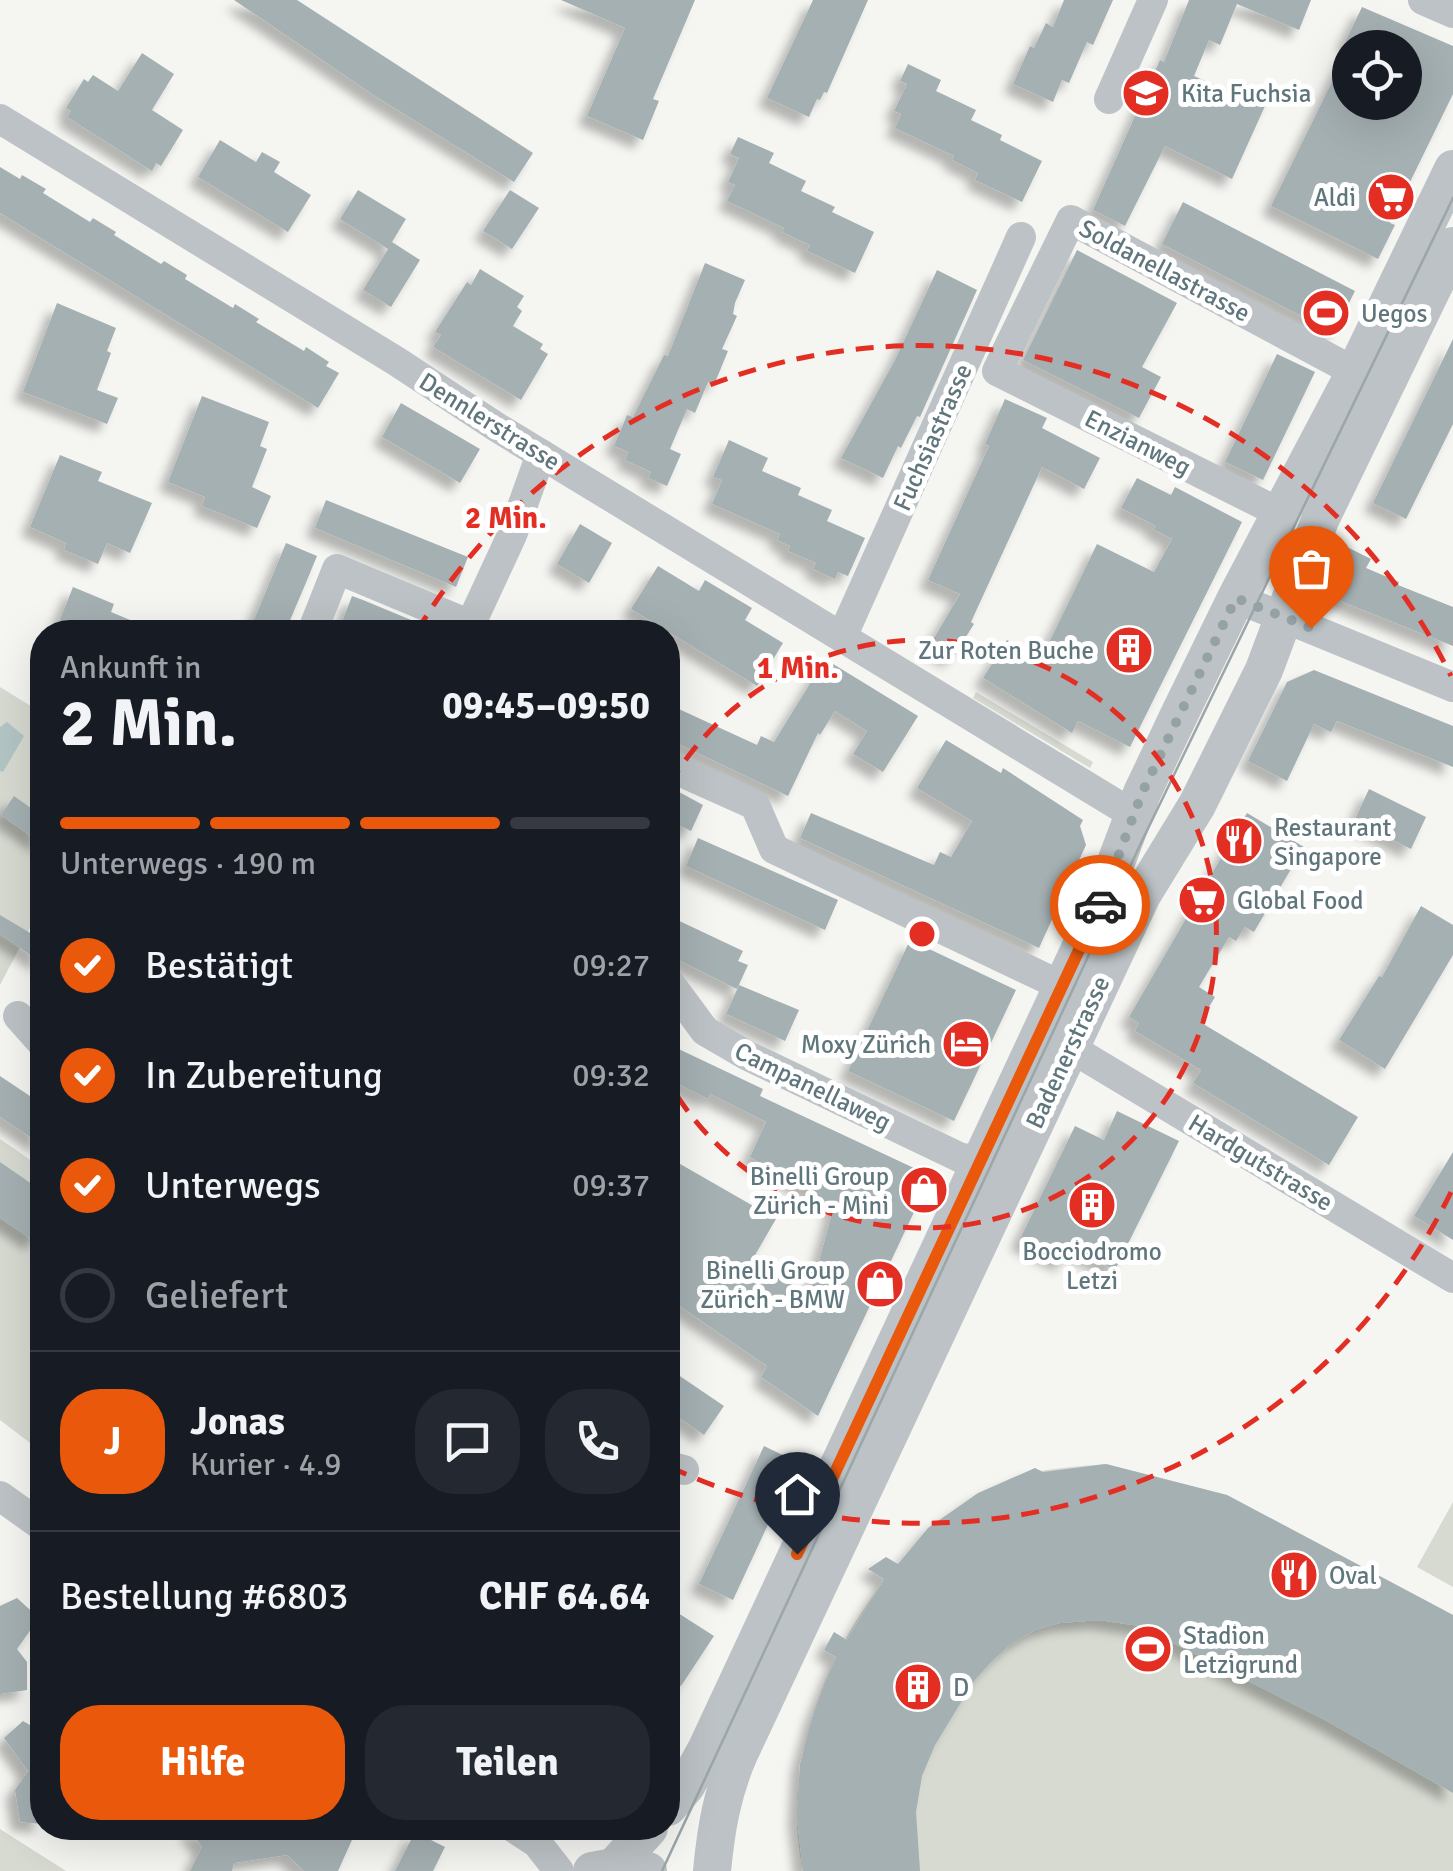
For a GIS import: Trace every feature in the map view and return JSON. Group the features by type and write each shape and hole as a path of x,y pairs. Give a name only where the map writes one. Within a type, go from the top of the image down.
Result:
{"street":[{"path":"1109,99 1154,0"},
{"path":"1423,0 1453,13"},
{"name":"Dennlerstrasse","path":"0,119 1134,815"},
{"name":"Badenerstrasse","path":"680,1793 706,1750 1062,986 1116,868 1134,815 1236,598 1355,372 1453,168"},
{"name":"Soldanellastrasse","path":"997,371 1070,220 1355,372"},
{"name":"Fuchsiastrasse","path":"842,637 1021,237"},
{"name":"Badenerstrasse","path":"712,1871 724,1789 1142,895 1196,804 1264,670 1320,520 1453,246"},
{"name":"Enzianweg","path":"997,371 1280,514"},
{"path":"473,620 512,535 541,454"},
{"path":"317,620 337,569 451,620"},
{"path":"1236,598 1453,687"},
{"path":"680,771 755,805 774,849 1062,986"},
{"name":"Campanellaweg","path":"680,998 705,1031 748,1056 960,1158 980,1160"},
{"path":"18,1016 30,1030"},
{"name":"Hardgutstrasse","path":"1069,1047 1453,1278"},
{"path":"0,1496 30,1517"},
{"path":"532,1840 559,1871"},
{"path":"618,1870 640,1840"}],"shaded area":[{"path":"0,687 30,706 30,928 0,985"},
{"path":"976,692 1093,762 1090,768 973,698"},
{"path":"7,722 24,736 3,772 0,727"},
{"path":"0,1139 30,1160 30,1443 0,1420"},
{"name":"Stadion Letzigrund","path":"1106,1464 1227,1495 1453,1615 1453,1871 803,1871 797,1819 801,1765 815,1710 836,1657 865,1607 899,1563 939,1525 994,1488 1037,1472"},
{"path":"1453,1502 1453,1587 1417,1567"},
{"path":"0,1829 66,1871 0,1871"}],"building":[{"path":"234,0 297,0 533,153 514,182 375,96"},
{"path":"561,0 695,0 653,99 659,101 643,140 587,116 625,28"},
{"path":"813,0 868,0 827,93 817,99 809,117 767,98"},
{"path":"1064,0 1113,0 1093,45 1087,42 1069,83 1062,80 1053,102 1013,84 1030,46 1034,48 1046,23 1053,27"},
{"path":"1189,0 1311,0 1299,30 1237,4 1220,45 1209,40 1194,76 1235,94 1240,81 1270,95 1232,179 1165,146 1125,226 1093,210 1160,60 1164,62"},
{"path":"1362,7 1416,30 1351,30"},
{"path":"1422,33 1453,46 1453,94 1390,223 1395,225 1378,259 1271,206 1332,82 1332,120 1422,120"},
{"path":"142,53 174,74 152,110 183,130 161,166 156,163 152,171 67,117 71,111 66,108 84,79 88,82 93,75 118,91"},
{"path":"908,64 941,80 936,91 976,110 971,120 1042,161 1022,202 975,180 978,173 952,160 954,156 895,128 901,114 894,111 907,84 900,81"},
{"path":"738,137 774,153 769,163 806,181 801,191 835,207 832,212 874,232 855,273 807,251 810,245 782,232 784,228 727,201 735,185 728,182 739,158 730,154"},
{"path":"220,140 256,162 262,152 280,162 274,172 311,195 288,232 198,177"},
{"path":"0,167 46,189 43,193 90,222 93,218 161,264 164,261 187,275 185,279 233,308 235,304 259,319 256,322 329,362 326,366 339,373 318,408 0,213"},
{"path":"358,190 406,219 392,242 420,260 391,307 363,290 388,249 340,219"},
{"path":"510,190 539,208 512,249 483,231"},
{"path":"1183,202 1355,291 1334,333 1162,244"},
{"path":"1077,250 1177,303 1142,367 1161,377 1139,418 1023,360"},
{"path":"705,263 745,280 735,303 733,314 737,316 722,349 728,351 714,385 708,382 695,413 687,409 670,449 681,454 667,486 648,478 651,472 625,460 628,452 614,446 627,415 633,417 664,355 668,356"},
{"path":"480,269 524,296 517,307 522,311 513,326 543,344 540,349 548,354 521,400 433,347 441,335 435,332 467,282 471,285"},
{"path":"937,270 977,290 920,417 917,416 901,448 898,446 883,478 841,458 895,360"},
{"path":"57,303 116,328 97,390 118,398 107,424 23,392"},
{"path":"1453,339 1453,424 1406,519 1373,503"},
{"path":"1277,354 1315,372 1263,480 1225,462"},
{"path":"202,396 269,422 260,446 267,449 252,487 271,496 257,528 202,506 205,497 168,482"},
{"path":"1005,399 1047,418 1042,428 1100,458 1084,489 1042,467 971,622 974,624 952,659 930,645 960,594 928,580 989,446 985,444"},
{"path":"401,403 480,449 460,483 382,437"},
{"path":"729,440 768,458 762,471 801,488 798,495 832,510 827,521 865,538 848,576 838,572 835,579 813,569 816,563 788,551 790,546 777,540 780,534 712,504 722,480 713,477"},
{"path":"60,455 102,472 98,481 152,503 130,553 107,543 98,564 64,550 66,543 30,527"},
{"name":"Zur Roten Buche","path":"1137,478 1171,495 1175,487 1242,522 1130,747 1078,721 1072,733 983,678 1007,640 1042,657 1097,544 1154,572 1172,539 1121,508"},
{"path":"326,500 468,557 456,587 315,528"},
{"path":"580,524 612,543 589,583 557,564"},
{"path":"286,543 317,556 290,620 254,620"},
{"path":"1339,543 1371,559 1366,568 1453,607 1453,646 1323,594 1319,586"},
{"path":"658,566 699,591 705,580 752,608 745,620 783,643 757,686 680,639 680,620 649,620 631,609"},
{"path":"73,587 114,604 111,612 130,620 60,620"},
{"path":"352,596 411,620 343,620"},
{"path":"825,659 918,716 883,772 853,754 867,731 835,711 818,733 788,796 680,745 680,710 757,745 761,736 774,742"},
{"path":"1314,670 1453,726 1453,767 1337,721 1331,732 1314,724 1287,781 1248,761 1287,682"},
{"path":"946,740 1001,773 1003,768 1083,820 1080,826 1086,845 1039,948 800,838 811,813 934,865 940,852 951,857 972,821 917,788"},
{"path":"1369,789 1426,817 1411,849 1354,821"},
{"path":"680,793 703,805 691,831 680,826"},
{"path":"14,796 30,807 30,836 1,815"},
{"path":"1247,813 1304,847 1254,932 1245,927 1236,941 1229,937 1199,987 1215,997 1200,1022 1358,1117 1329,1165 1193,1083 1201,1070 1135,1031 1139,1023 1129,1017"},
{"path":"698,838 838,900 825,930 686,866"},
{"path":"1421,906 1453,925 1453,955 1385,1069 1339,1040 1379,976 1382,977"},
{"path":"0,915 30,933 30,955 0,934"},
{"path":"680,921 743,951 738,961 748,965 737,989 680,961"},
{"path":"910,940 1016,990 954,1121 848,1071"},
{"path":"739,985 799,1010 785,1041 726,1014"},
{"path":"680,1050 763,1089 760,1096 931,1176 818,1416 761,1377 767,1366 680,1306 680,1164 776,1219 751,1262 810,1295 834,1206 750,1157 766,1122 710,1094 708,1099 680,1085"},
{"path":"0,1076 30,1096 30,1137 0,1117"},
{"name":"Bocciodromo Letzi","path":"1117,1111 1179,1141 1115,1270 1071,1249 1064,1263 1019,1241 1075,1126 1104,1140"},
{"path":"1453,1152 1453,1240 1414,1216"},
{"path":"0,1162 30,1183 30,1238 0,1218"},
{"path":"680,1376 724,1406 704,1435 680,1418"},
{"path":"764,1446 797,1462 733,1600 699,1584"},
{"path":"1106,1464 1227,1495 1453,1615 1453,1793 1327,1721 1140,1626 1099,1620 1060,1623 1035,1630 991,1662 974,1681 935,1745 922,1776 916,1812 920,1871 803,1871 797,1817 800,1764 813,1715 836,1657 824,1650 834,1632 847,1640 884,1579 868,1569 886,1557 898,1564 928,1528 978,1493 1035,1468 1043,1472"},
{"path":"17,1598 30,1610 30,1631 17,1649 27,1662 27,1690 0,1694 0,1606"},
{"path":"680,1614 714,1636 680,1685"},
{"path":"23,1721 30,1725 30,1823 20,1822 15,1790 28,1771 4,1738"},
{"path":"197,1840 352,1840 338,1871 304,1871 287,1855 234,1863 232,1871 190,1871 202,1847"},
{"path":"411,1840 431,1840 445,1847 433,1871 395,1871"}],"tram line":[{"path":"680,1832 1141,843 1453,198"},
{"path":"662,1871 676,1840"}],"way so far":[{"path":"1100,905 1142,793 1236,598 1311,628"}],"place":[{"name":"Kita Fuchsia","path":"1146,93"},
{"name":"Aldi","path":"1391,197"},
{"name":"Uegos","path":"1326,313"},
{"name":"Zur Roten Buche","path":"1129,650"},
{"name":"Restaurant Singapore","path":"1239,841"},
{"name":"Global Food","path":"1202,900"},
{"name":"Moxy Zürich","path":"966,1044"},
{"name":"Binelli Group Zürich - Mini","path":"924,1190"},
{"name":"Bocciodromo Letzi","path":"1092,1205"},
{"name":"Binelli Group Zürich - BMW","path":"880,1284"},
{"name":"Oval","path":"1294,1575"},
{"name":"Stadion Letzigrund","path":"1148,1649"},
{"name":"D","path":"918,1687"}],"route":[{"path":"797,1554 1100,905"}]}
